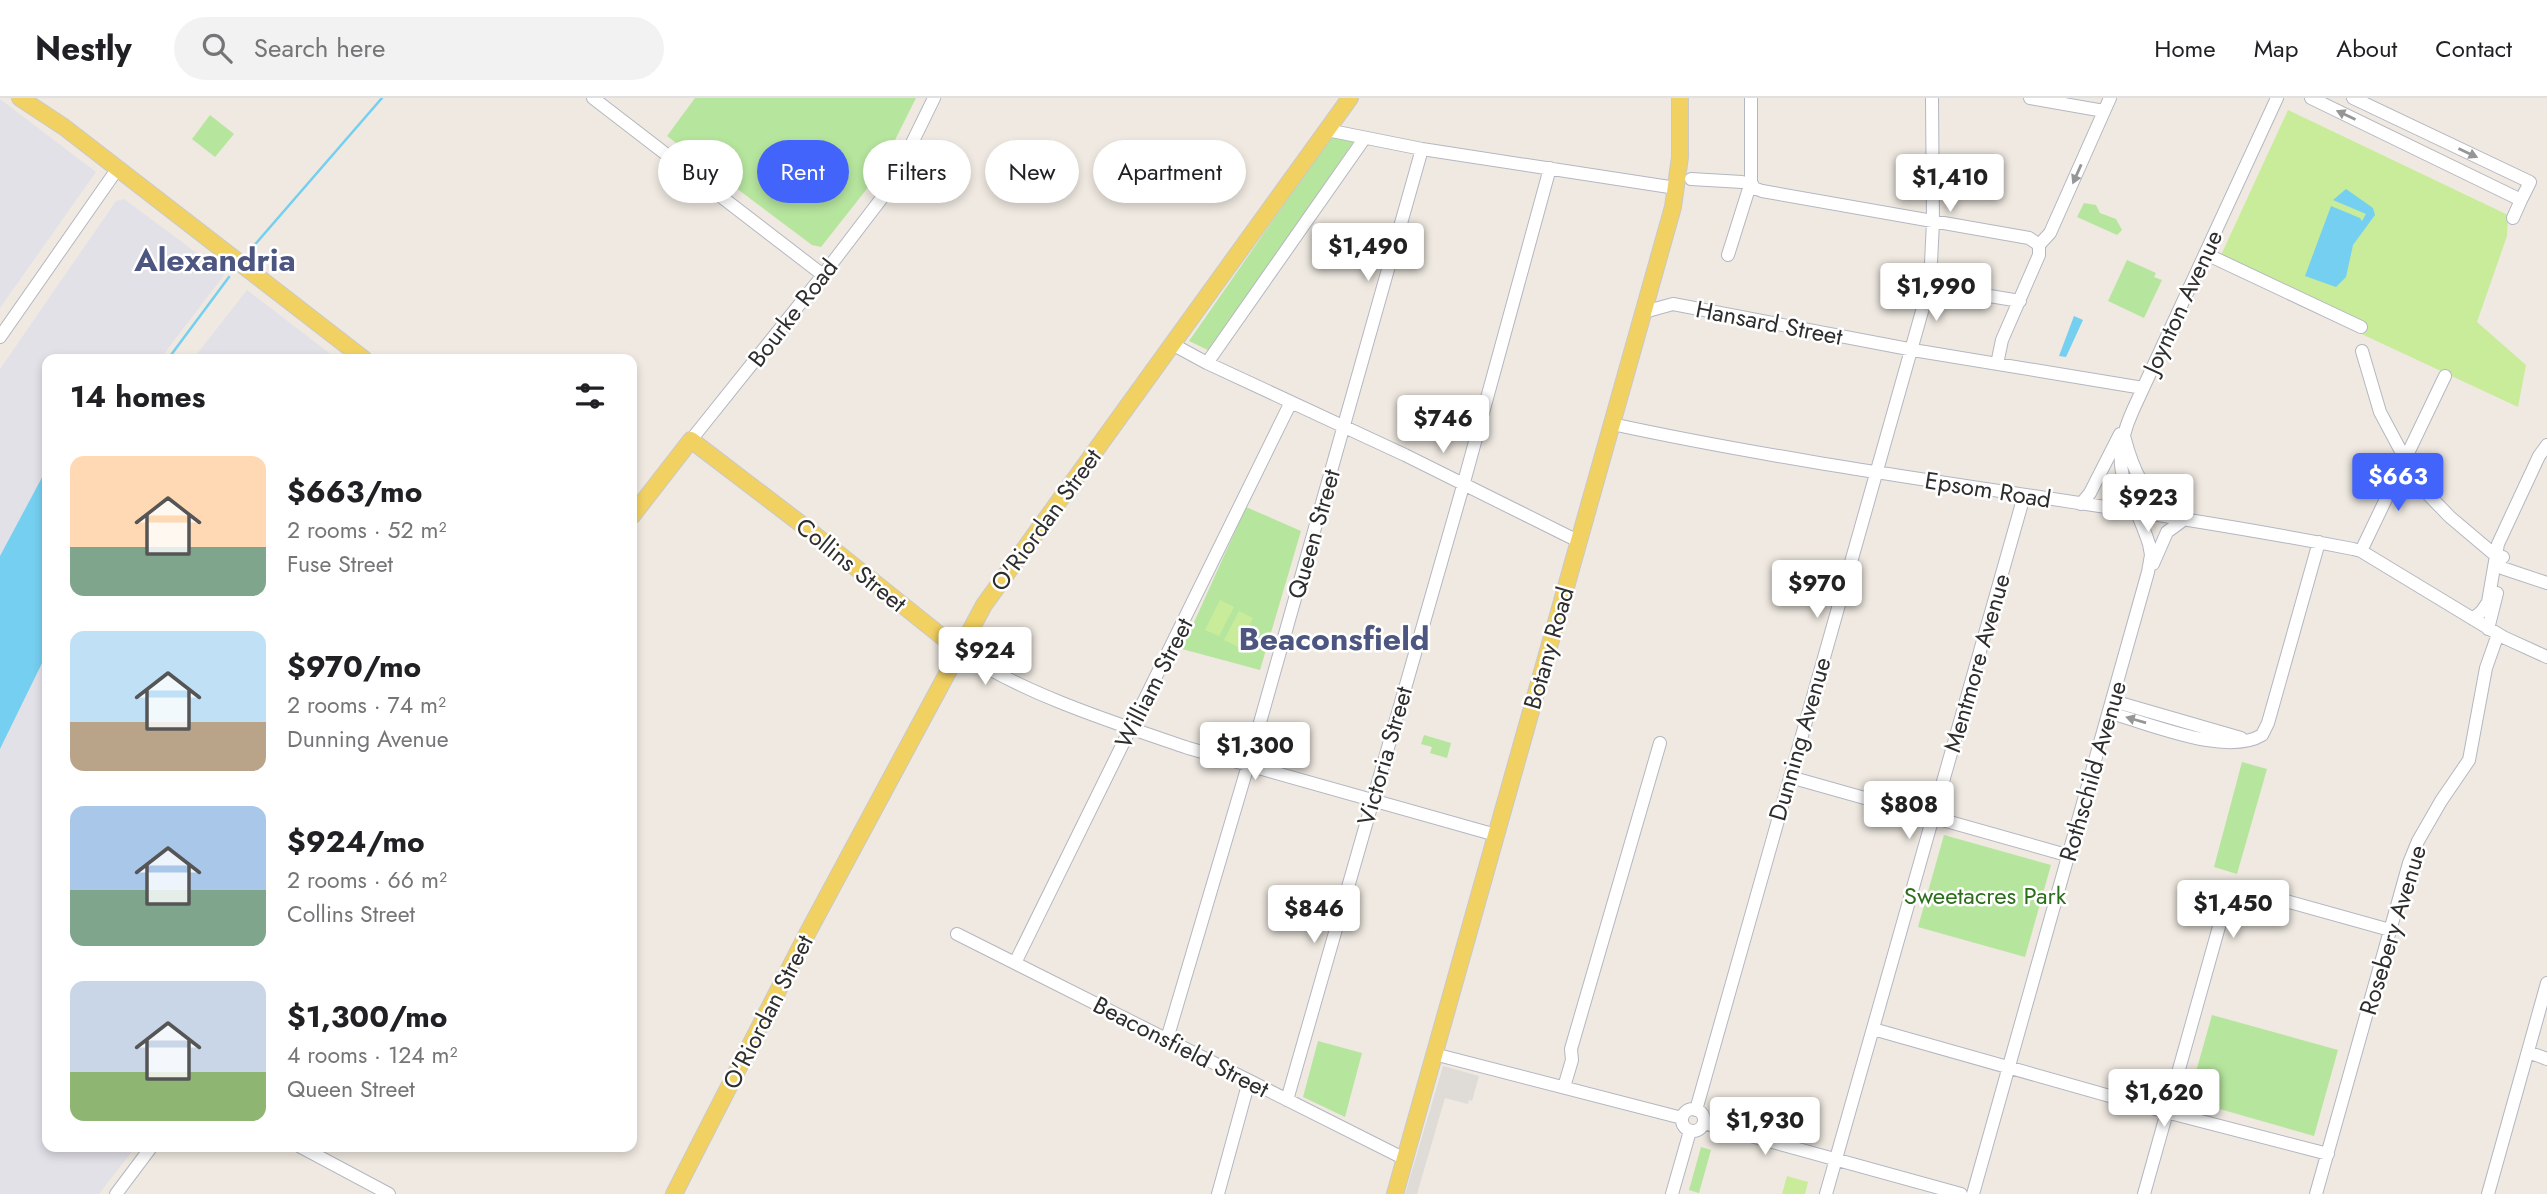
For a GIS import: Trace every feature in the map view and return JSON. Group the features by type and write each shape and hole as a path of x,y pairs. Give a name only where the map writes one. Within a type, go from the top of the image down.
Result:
{"main road":[{"path":"20,98 64,127"},
{"path":"31,98 64,127 358,354"},
{"name":"O'Riordan Street","path":"674,1194 807,934 988,599 1350,98"},
{"name":"Botany Road","path":"1395,1194 1644,312 1676,188 1680,157 1680,98"},
{"name":"Bourke Road","path":"637,509 691,439"},
{"name":"Collins Street","path":"691,439 960,652"}],"street":[{"path":"593,98 823,275"},
{"name":"Bourke Road","path":"691,439 891,186 934,98"},
{"path":"1728,255 1746,182 1751,98"},
{"name":"Dunning Avenue","path":"1696,1110 1911,350 1934,288 1931,276 1932,98"},
{"path":"2030,98 2107,104"},
{"path":"2073,98 2107,104"},
{"name":"Joynton Avenue","path":"2135,511 2121,473 2119,455 2123,434 2277,98"},
{"path":"2311,98 2521,200"},
{"path":"2353,98 2530,182 2513,218"},
{"path":"2039,245 2050,233 2107,104"},
{"path":"1327,130 1422,149 1676,188"},
{"path":"1207,363 1364,139"},
{"name":"Queen Street","path":"1167,1039 1249,763 1422,149"},
{"path":"0,337 117,168"},
{"name":"Victoria Street","path":"1287,1100 1463,485 1550,168"},
{"path":"1691,179 1746,182 1759,190 2029,238 2039,245 2040,253 2002,340 1997,364"},
{"path":"2206,254 2357,325"},
{"path":"1934,288 2020,301"},
{"name":"Hansard Street","path":"1644,312 1673,304 1911,350 2143,388"},
{"path":"1172,344 1580,542"},
{"path":"2362,351 2380,412 2419,485 2432,500 2500,560 2547,583"},
{"path":"2361,551 2445,376"},
{"name":"William Street","path":"1015,963 1291,402"},
{"path":"2081,504 2088,496 2129,419"},
{"name":"Epsom Road","path":"1612,424 1877,473 2186,517 2361,551 2493,631 2547,657"},
{"path":"2123,434 2134,471 2143,485 2158,501 2186,517 2166,534 2146,580"},
{"path":"2473,619 2483,611 2488,602 2506,535 2544,459 2546,446"},
{"name":"Mentmore Avenue","path":"1826,1194 2024,496"},
{"name":"Rothschild Avenue","path":"1973,1194 2146,580 2150,552 2135,511"},
{"path":"2112,707 2178,732 2217,743 2250,740 2262,735 2268,723 2319,542"},
{"name":"Rosebery Avenue","path":"2316,1194 2413,851 2441,801 2469,760 2493,631 2500,560"},
{"name":"Collins Street","path":"960,652 994,673 1188,748 1249,763 1496,835"},
{"path":"2112,707 2163,715 2250,740"},
{"path":"2163,715 2173,722 2178,732"},
{"path":"1564,1087 1572,1060 1571,1049 1660,743"},
{"path":"1790,777 2070,856"},
{"path":"2144,1194 2229,891 2236,887 2390,930"},
{"name":"Beaconsfield Street","path":"957,934 1405,1159"},
{"path":"2488,1194 2547,983"},
{"path":"1873,1028 2166,1112 2328,1154"},
{"path":"2528,1052 2547,1059"},
{"path":"1434,1054 1682,1118"},
{"path":"1217,1194 1249,1081"},
{"path":"1696,1110 1703,1116 1704,1123 1699,1130 1690,1131 1685,1127 1682,1118 1688,1111 1696,1110"},
{"path":"1704,1123 1961,1194"},
{"path":"1672,1194 1690,1131"},
{"path":"116,1194 148,1152"},
{"path":"310,1152 388,1194"}],"shaded area":[{"path":"0,99 96,172 0,308"},
{"path":"124,199 225,274 164,354 42,354 42,477 0,556 0,369 116,201"},
{"path":"247,290 330,354 197,354"},
{"path":"42,663 42,1152 131,1152 99,1194 0,1194 0,749"},
{"path":"1443,1066 1479,1076 1472,1101 1469,1100 1468,1104 1445,1098 1417,1194 1405,1194"}],"green space":[{"path":"695,98 916,98 895,140 863,140 863,194 821,247 812,245 743,193 743,140 672,140 667,136"},
{"path":"2288,110 2508,215 2507,236 2477,322 2526,365 2518,407 2216,266"},
{"path":"210,115 234,134 215,157 192,139"},
{"path":"1335,131 1354,141 1210,351 1189,341"},
{"path":"2084,203 2096,205 2100,213 2116,219 2122,230 2117,235 2077,217"},
{"path":"2127,260 2156,273 2154,277 2162,280 2144,318 2108,301"},
{"path":"1246,507 1301,531 1260,670 1182,649"},
{"path":"1220,600 1234,607 1219,636 1205,630"},
{"path":"1239,611 1253,618 1238,647 1224,640"},
{"path":"1424,735 1451,743 1447,758 1430,753 1432,747 1421,744"},
{"path":"2242,762 2267,769 2237,874 2214,867"},
{"name":"Sweetacres Park","path":"1944,835 2051,865 2025,957 1918,927"},
{"path":"2212,1015 2338,1050 2314,1136 2188,1100"},
{"path":"1318,1041 1362,1053 1345,1117 1303,1097"},
{"path":"1701,1147 1711,1150 1699,1193 1689,1190"},
{"path":"1787,1176 1808,1182 1805,1194 1782,1194"}],"water":[{"path":"2346,189 2373,208 2375,215 2353,245 2346,277 2336,287 2305,276 2331,206 2362,221 2366,214 2333,200"},
{"path":"2074,316 2083,320 2066,357 2059,356"},
{"path":"42,477 42,663 0,749 0,556"}],"waterway":[{"path":"251,249 382,98"},
{"path":"172,354 229,277"}],"district":[{"name":"Alexandria","path":"215,260"},
{"name":"Beaconsfield","path":"1334,639"}]}
